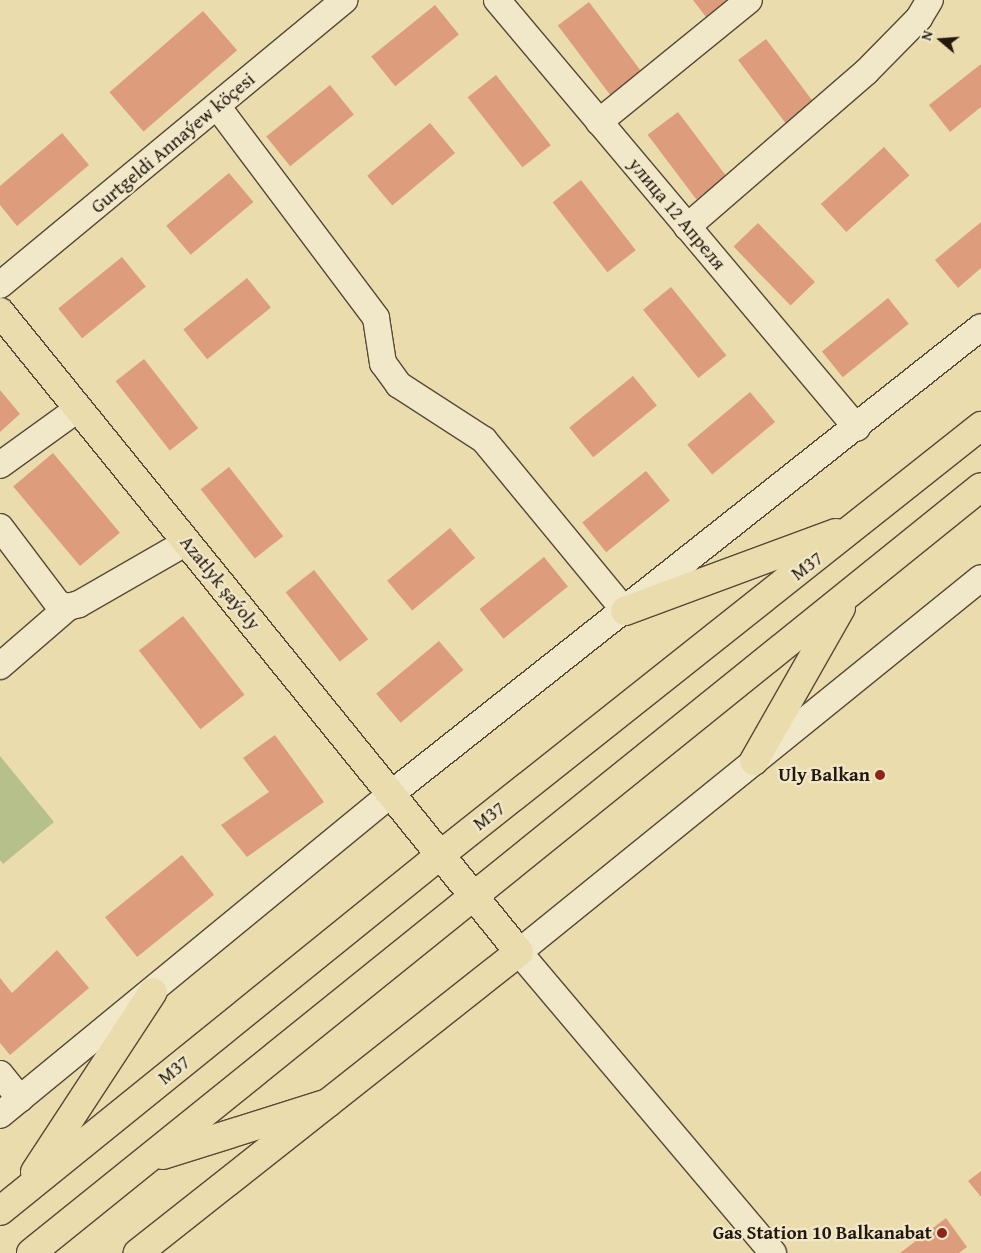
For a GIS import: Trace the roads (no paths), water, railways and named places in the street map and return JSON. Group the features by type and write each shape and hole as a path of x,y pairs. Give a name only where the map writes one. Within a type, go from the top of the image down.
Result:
{"main road":[{"name":"Azatlyk şaýoly","path":"0,312 391,794 439,856 519,952"},
{"name":"M37","path":"10,1203 439,856 860,524 981,426"},
{"path":"31,1253 474,898 981,487"},
{"path":"625,611 860,524"},
{"path":"754,761 849,594"},
{"path":"138,1253 519,952"},
{"path":"10,1203 153,992"},
{"path":"150,1159 328,1103"}],"street":[{"name":"Gurtgeldi Annaýew köçesi","path":"0,285 345,0"},
{"name":"улица 12 Апреля","path":"497,0 857,428"},
{"path":"599,122 749,0"},
{"path":"687,227 866,72 919,18 930,0"},
{"path":"217,106 376,318 382,363 399,385 484,440 625,611"},
{"path":"0,1115 153,992 391,794 857,428 981,327"},
{"path":"0,465 79,408"},
{"path":"0,527 58,604 68,607"},
{"path":"0,666 68,607 79,604 186,542"},
{"path":"773,1253 519,952 981,578"},
{"path":"0,1074 20,1099"}],"place":[{"name":"Uly Balkan","path":"880,775"},
{"name":"Gas Station 10 Balkanabat","path":"942,1233"}]}
